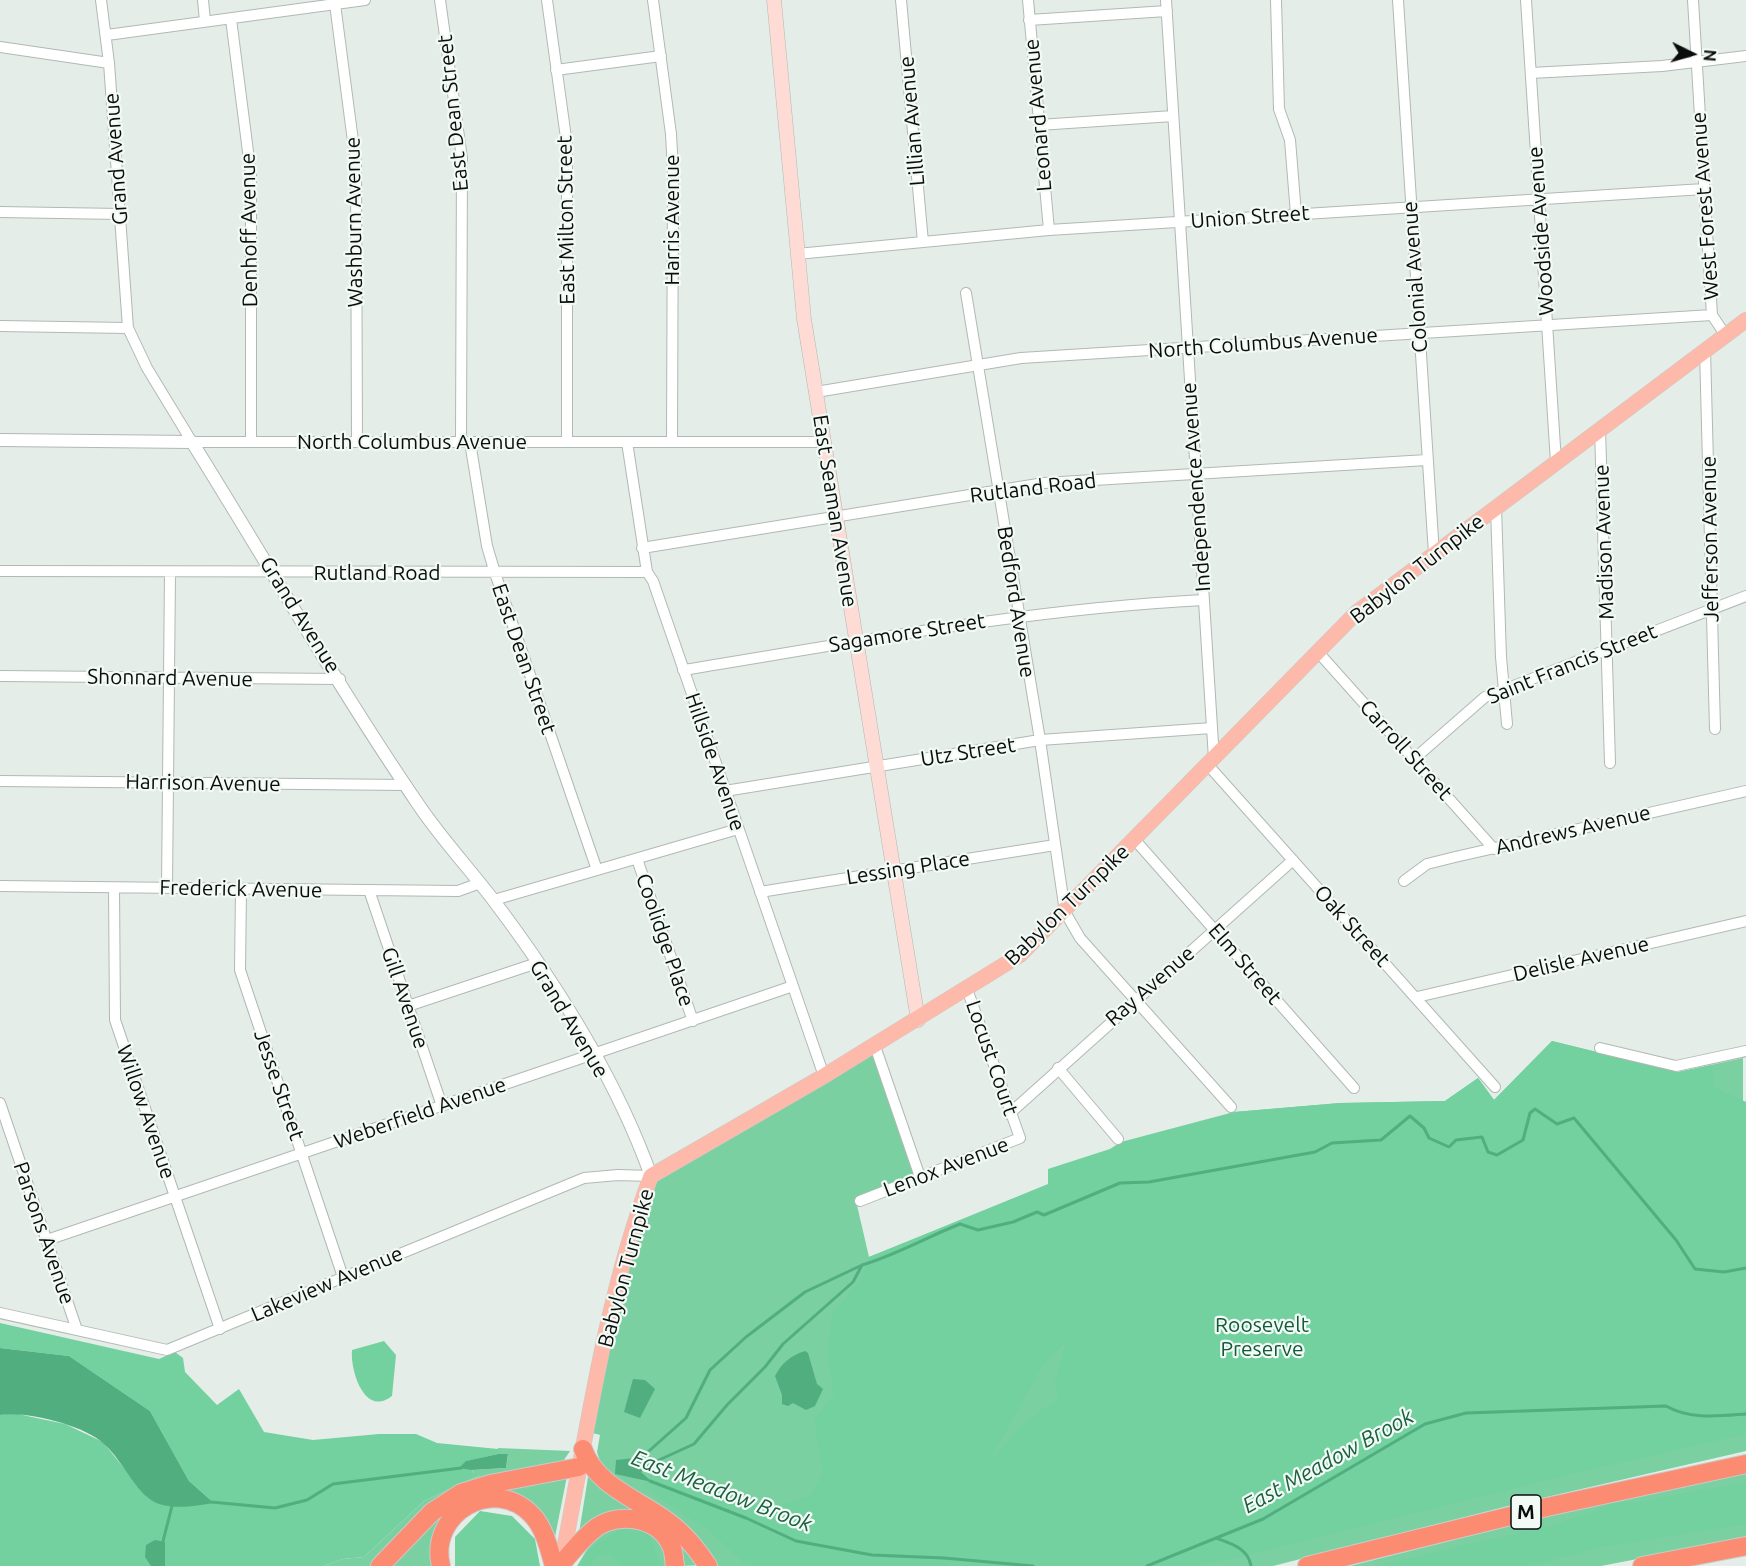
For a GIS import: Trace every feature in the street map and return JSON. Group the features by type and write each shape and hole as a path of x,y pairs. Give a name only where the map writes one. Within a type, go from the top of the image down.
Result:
{"highway":[{"path":"583,1449 599,1475 668,1521 684,1535 708,1566"},
{"name":"M","path":"1307,1566 1546,1507 1746,1464"},
{"path":"380,1566 432,1512 460,1493 490,1484 579,1467"},
{"path":"441,1566 440,1541 443,1530 464,1506 484,1498 513,1501 533,1516 559,1565 598,1527 621,1518 640,1520 655,1527 672,1548 675,1566"},
{"path":"1642,1566 1746,1546"}],"main road":[{"name":"East Seaman Avenue","path":"774,0 804,319 918,1020"},
{"name":"Babylon Turnpike","path":"559,1565 611,1311 637,1216 651,1176 875,1046 1020,956 1356,613 1746,320"}],"street":[{"name":"Grand Avenue","path":"101,0 107,35 128,328 147,368 405,785 494,900 537,963 593,1055 642,1149 651,1176"},
{"path":"202,0 205,21"},
{"path":"107,35 231,19 307,4 335,4 365,0"},
{"name":"East Dean Street","path":"440,0 462,158 466,442 487,546 495,573 597,870"},
{"name":"East Milton Street","path":"547,0 567,157 567,442"},
{"name":"Harris Avenue","path":"653,0 671,134 674,181 672,442"},
{"name":"Lillian Avenue","path":"900,0 923,242"},
{"name":"Leonard Avenue","path":"1028,0 1049,230"},
{"path":"1276,0 1279,109 1290,140 1296,214"},
{"name":"Colonial Avenue","path":"1398,0 1434,554"},
{"name":"Woodside Avenue","path":"1526,0 1556,462"},
{"name":"West Forest Avenue","path":"1693,0 1712,315 1726,336"},
{"name":"Washburn Avenue","path":"335,4 357,164 357,442"},
{"path":"1029,20 1166,5"},
{"name":"Independence Avenue","path":"1166,5 1212,728 1211,762"},
{"name":"Denhoff Avenue","path":"231,19 251,175 251,442"},
{"path":"0,47 109,63"},
{"path":"556,70 661,56"},
{"path":"1531,73 1696,62 1746,56"},
{"path":"1039,125 1173,116"},
{"name":"Union Street","path":"797,254 1049,230 1704,189"},
{"path":"0,212 120,213"},
{"name":"Bedford Avenue","path":"966,293 1040,740 1065,912"},
{"name":"North Columbus Avenue","path":"816,392 1021,358 1712,315"},
{"path":"0,326 128,328"},
{"name":"Jefferson Avenue","path":"1705,350 1715,729"},
{"name":"Madison Avenue","path":"1600,429 1610,763"},
{"name":"North Columbus Avenue","path":"0,439 192,442 824,442"},
{"name":"Hillside Avenue","path":"627,442 647,572 653,581 824,1076"},
{"name":"Rutland Road","path":"642,548 1044,483 1427,460"},
{"path":"1496,508 1507,724"},
{"name":"Rutland Road","path":"0,571 647,572"},
{"path":"167,888 170,572"},
{"name":"Saint Francis Street","path":"1414,759 1485,697 1746,596"},
{"name":"Sagamore Street","path":"683,670 1018,615 1111,605 1203,600"},
{"name":"Carroll Street","path":"1318,652 1494,849"},
{"name":"Shonnard Avenue","path":"0,676 340,680"},
{"name":"Utz Street","path":"725,791 1040,740 1212,728"},
{"name":"Oak Street","path":"1211,762 1293,860 1496,1087"},
{"name":"Harrison Avenue","path":"0,781 405,785"},
{"name":"Andrews Avenue","path":"1404,881 1427,864 1746,791"},
{"path":"494,900 738,829"},
{"name":"Elm Street","path":"1135,840 1354,1088"},
{"name":"Lessing Place","path":"760,892 1055,845"},
{"name":"Coolidge Place","path":"637,859 693,1021"},
{"name":"Ray Avenue","path":"1009,1114 1293,860"},
{"name":"Frederick Avenue","path":"0,886 458,891 480,884"},
{"name":"Willow Avenue","path":"114,888 115,1020 220,1329"},
{"name":"Jesse Street","path":"241,889 240,970 343,1277"},
{"name":"Gill Avenue","path":"369,890 442,1106"},
{"path":"1065,912 1080,938 1231,1107"},
{"name":"Delisle Avenue","path":"1417,998 1746,921"},
{"path":"408,1006 537,963"},
{"name":"Weberfield Avenue","path":"46,1240 793,986"},
{"name":"Locust Court","path":"967,989 1009,1114 1016,1126"},
{"path":"875,1046 920,1177"},
{"path":"1600,1048 1676,1066 1746,1051"},
{"path":"1058,1068 1118,1139"},
{"name":"Parsons Avenue","path":"0,1103 76,1330"},
{"name":"Lenox Avenue","path":"860,1201 1020,1138 1016,1126"},
{"name":"Lakeview Avenue","path":"0,1313 167,1350 584,1178 618,1175 651,1176"}],"green space":[{"name":"Roosevelt Preserve","path":"1552,1041 1678,1072 1743,1058 1743,1101 1746,1102 1746,1451 1508,1506 1273,1566 716,1566 602,1468 597,1452 600,1435 585,1431 650,1177 874,1048 918,1175 856,1201 869,1257 1234,1112 1340,1103 1445,1101 1478,1078 1494,1100"},
{"name":"Roosevelt Preserve","path":"1552,1041 1678,1072 1712,1065 1714,1087 1746,1102 1746,1434 1542,1481 1234,1559 1194,1566 747,1566 712,1533 641,1486 653,1473 650,1470 673,1466 665,1476 717,1494 775,1506 810,1497 823,1473 814,1419 834,1395 827,1355 832,1314 858,1283 869,1257 1048,1184 1048,1169 1110,1149 1121,1142 1234,1112 1340,1103 1445,1101 1478,1078 1494,1100","holes":["1066,1342 1055,1380 1058,1401 1029,1419 990,1460 1043,1365"]},
{"path":"0,1323 159,1359 175,1352 183,1358 185,1372 217,1405 239,1389 264,1432 313,1440 379,1434 416,1434 437,1443 498,1449 498,1454 467,1461 474,1474 482,1474 424,1501 364,1557 343,1559 323,1566 165,1566 165,1543 149,1559 151,1566 0,1566 0,1415 13,1413 65,1424 103,1442 147,1497 172,1506 213,1502 189,1481 150,1411 69,1356 0,1348"},
{"path":"384,1341 396,1355 392,1396 382,1401 374,1401 367,1396 356,1379 352,1350"},
{"path":"498,1448 570,1451 562,1463 458,1488 375,1566 323,1566 343,1559 364,1557 424,1501 480,1475 474,1474 472,1470 506,1468 508,1455 498,1454"},
{"path":"589,1471 648,1513 703,1565 683,1566 641,1515 579,1533"},
{"path":"1746,1472 1746,1538 1601,1566 1350,1566 1624,1497"},
{"path":"567,1476 553,1547 534,1508 457,1506 437,1566 388,1566 423,1526 471,1493"},
{"path":"1746,1482 1746,1524 1602,1547 1529,1566 1374,1566 1557,1524 1615,1503 1642,1501"},
{"path":"480,1511 512,1516 535,1539 540,1566 455,1566 455,1537"},
{"path":"622,1523 660,1535 672,1566 577,1566 591,1543 589,1540"},
{"path":"632,1527 649,1534 661,1566 619,1566 613,1556 597,1557 590,1566 581,1566 594,1545 616,1532"}],"shaded area":[{"path":"0,1348 69,1356 150,1411 189,1481 214,1503 179,1507 154,1502 142,1492 110,1450 95,1437 69,1425 39,1417 0,1415"},
{"path":"805,1351 808,1353 817,1384 823,1389 815,1406 806,1410 793,1403 788,1406 782,1404 782,1395 775,1376 787,1361"},
{"path":"633,1379 645,1380 655,1389 640,1418 624,1412"},
{"path":"508,1454 506,1468 472,1470 459,1468 466,1461"},
{"path":"643,1457 643,1463 652,1465 641,1472 652,1482 615,1474 616,1460"},
{"path":"155,1540 165,1542 165,1566 151,1566 145,1557 146,1545"}],"waterway":[{"path":"648,1465 694,1444 727,1405 765,1367 783,1344 853,1282 862,1265 960,1224 978,1230 1013,1222 1037,1212 1044,1215 1120,1183 1149,1182 1315,1152 1332,1143 1381,1140 1410,1116 1424,1128 1429,1138 1449,1147 1456,1140 1482,1137 1488,1152 1497,1155 1523,1140 1530,1113 1535,1109 1557,1124 1574,1118 1676,1240 1695,1269 1724,1272 1746,1268"},
{"path":"640,1459 686,1418 710,1370 746,1337 805,1292 860,1266"},
{"name":"East Meadow Brook","path":"1147,1566 1263,1519 1425,1424 1466,1413 1666,1406 1695,1415 1746,1414"},
{"name":"East Meadow Brook","path":"211,1502 275,1508 307,1500 333,1484 461,1468"},
{"name":"East Meadow Brook","path":"650,1481 746,1518 796,1541 872,1555 944,1558 1033,1566"},
{"path":"162,1545 172,1506"},
{"path":"1216,1538 1242,1551 1251,1566"}]}
